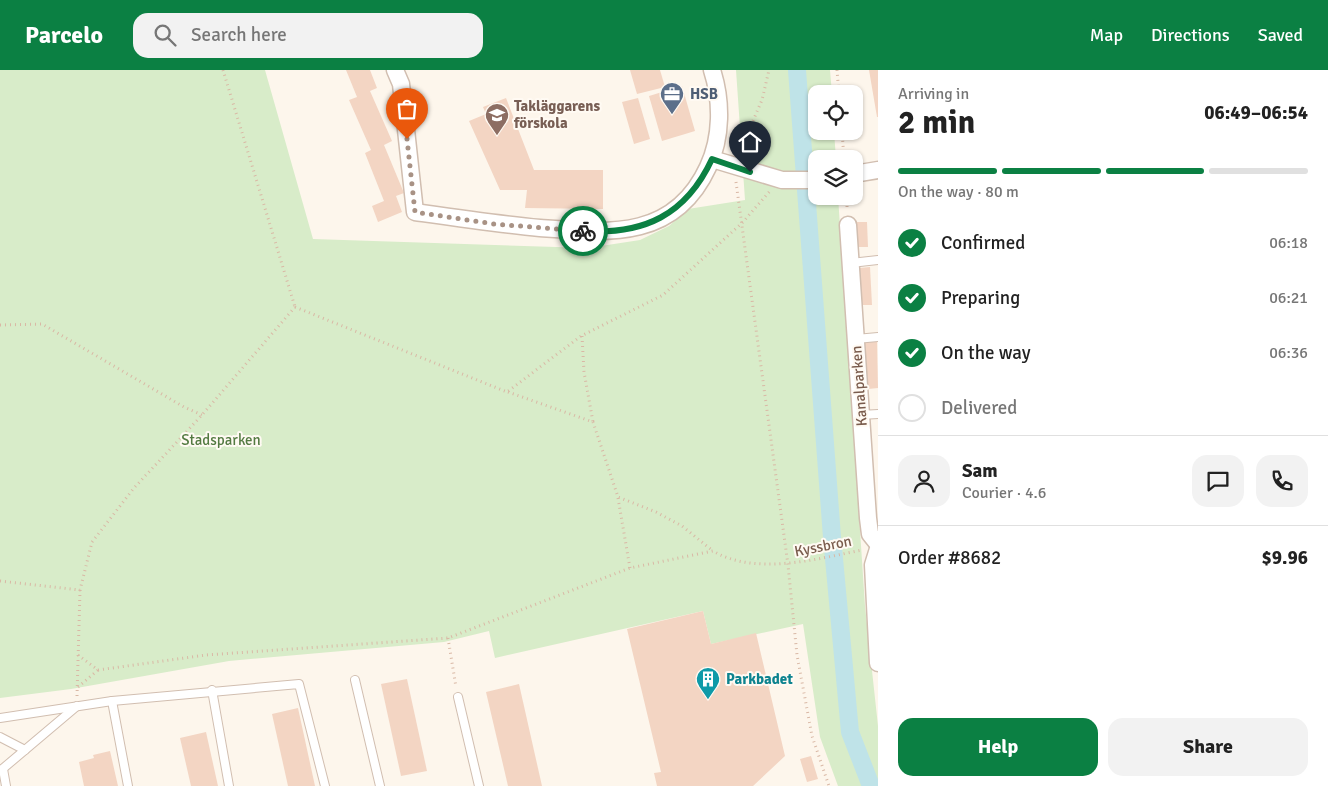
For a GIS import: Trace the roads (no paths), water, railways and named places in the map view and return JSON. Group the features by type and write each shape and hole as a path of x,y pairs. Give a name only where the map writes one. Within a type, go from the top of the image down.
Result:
{"street":[{"path":"394,70 401,84 415,212 494,224 607,232 628,230 647,224 673,210 689,196 704,175 712,159 718,136 717,86 712,70"},
{"path":"712,159 750,172 782,180 808,180"},
{"path":"863,172 878,170"},
{"name":"Kanalparken","path":"848,225 868,518 873,548"},
{"path":"873,548 878,663"}],"lane":[{"path":"850,263 878,260"},
{"path":"856,339 878,337"},
{"path":"861,415 878,414"},
{"path":"355,680 380,786"},
{"path":"0,718 112,701 212,690 299,684 325,786"},
{"path":"212,690 229,786"},
{"path":"458,697 479,786"},
{"path":"112,701 128,786"},
{"path":"6,786 2,770 77,706"},
{"path":"0,737 25,750"}],"waterway":[{"path":"797,70 832,537 850,732 871,786"}],"place":[{"name":"HSB","path":"672,115"},
{"name":"Takläggarens förskola","path":"497,136"},
{"name":"Parkbadet","path":"708,700"}],"park label":[{"name":"Stadsparken","path":"221,440"}]}
